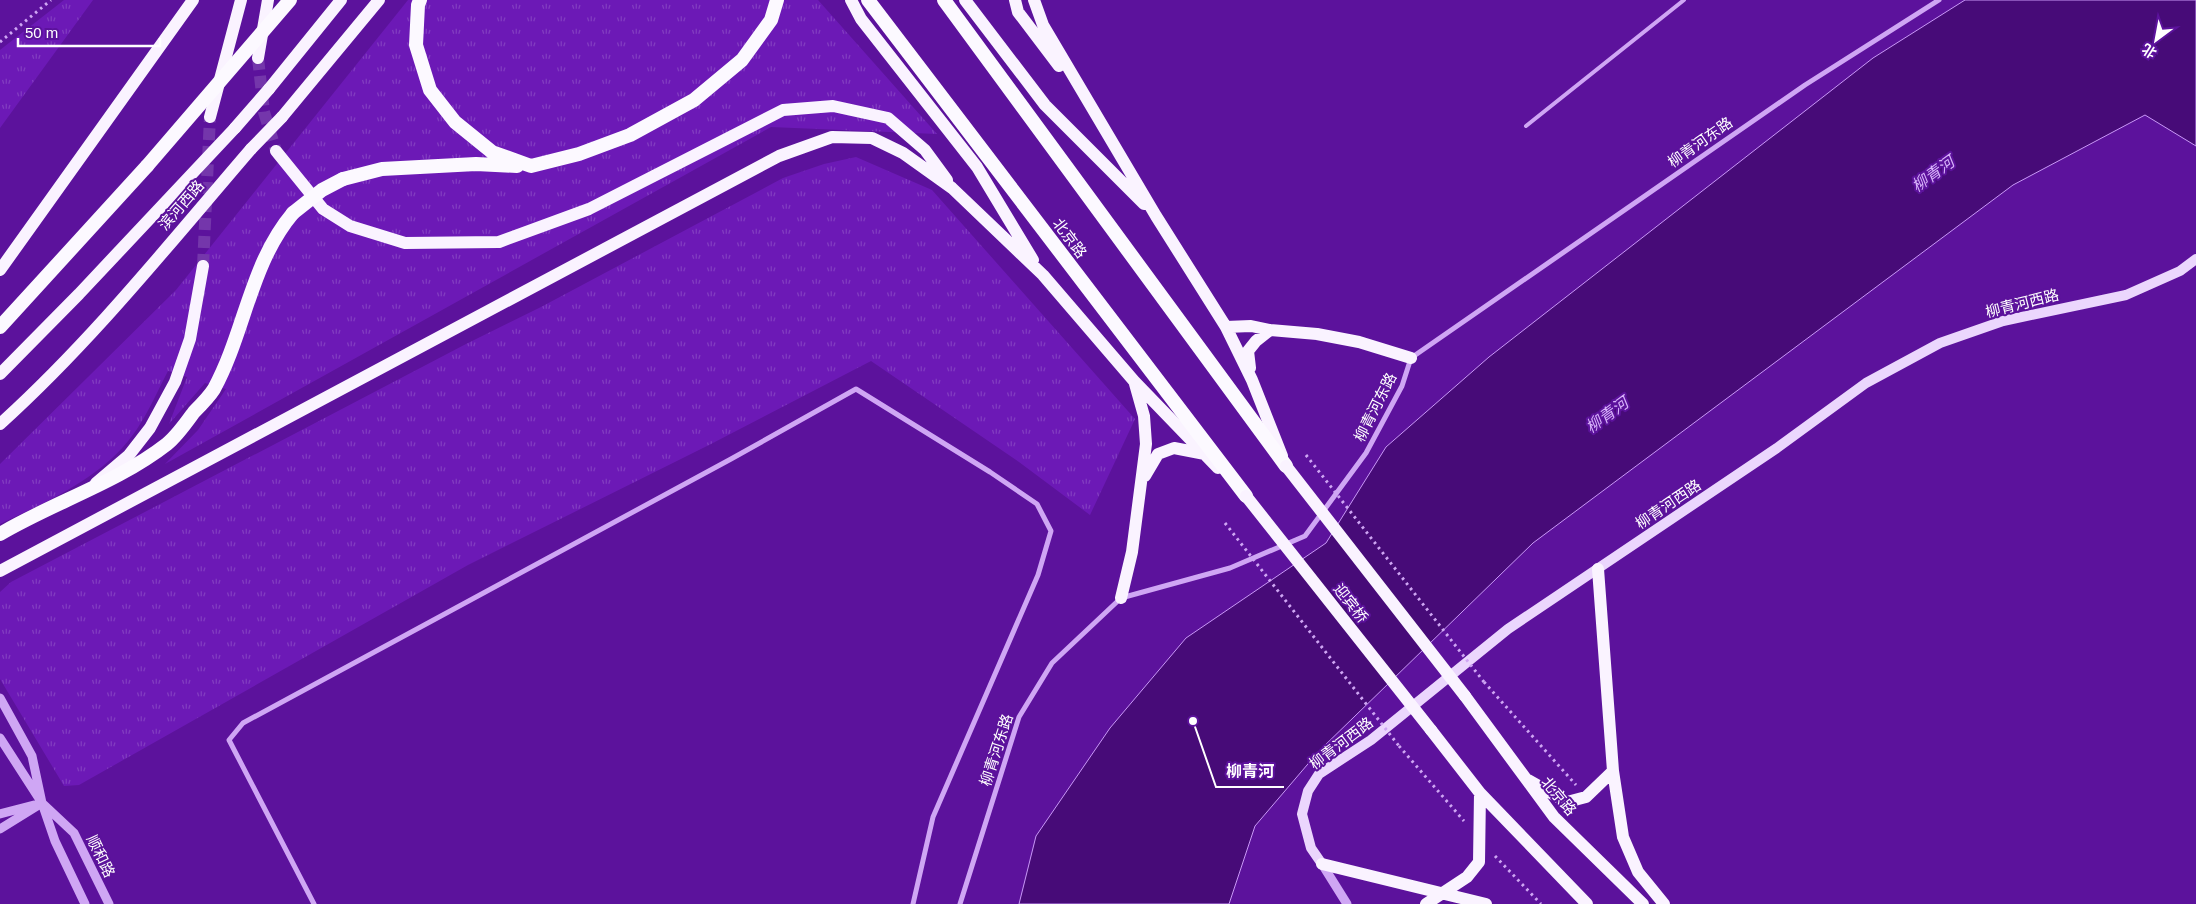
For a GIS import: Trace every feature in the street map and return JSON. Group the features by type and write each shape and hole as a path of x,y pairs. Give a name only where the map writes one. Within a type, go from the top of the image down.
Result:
{"highway":[{"path":"0,327 147,166 290,0"},
{"path":"420,0 418,5 416,45 430,90 456,122 492,152 530,166"},
{"path":"0,534 138,464 169,443 213,390 277,231 293,213 322,190 343,179 382,169 476,164 530,166 579,154 630,134 694,100 742,60 772,20 778,0"},
{"name":"北京路","path":"868,0 1246,496"},
{"path":"944,0 1286,466"}],"main road":[{"path":"0,270 193,0"},
{"path":"210,117 242,0"},
{"path":"258,58 268,0"},
{"name":"滨河西路","path":"0,374 79,294 235,128 341,0"},
{"name":"滨河西路","path":"0,424 34,393 111,311 251,149 282,117 378,0"},
{"path":"851,0 862,18 976,167 1042,275"},
{"path":"965,0 1045,105 1156,216"},
{"path":"1015,0 1018,12 1101,121"},
{"path":"1034,0 1042,25 1156,216 1226,327 1252,380 1286,466"},
{"path":"276,151 324,209 350,226 406,243 498,242 589,209 783,110 833,106 888,118 926,150 952,188"},
{"path":"0,571 779,156 832,136 872,138 904,153 952,188 1042,275"},
{"name":"柳青河西路","path":"1322,864 1311,848 1302,814 1308,791 1319,774 1371,740 1508,629 1777,448 1866,383 1940,343 2003,321 2126,295 2180,271 2196,259"},
{"path":"90,488 129,456 150,428 176,382 190,339 203,266"},
{"name":"迎宾桥","path":"1042,275 1134,381 1246,496 1480,793"},
{"path":"1226,327 1252,326 1270,330 1317,334 1359,342 1411,358"},
{"path":"1252,380 1248,351 1256,341 1270,330"},
{"path":"1121,598 1132,552 1146,444 1144,416 1134,381"},
{"path":"0,434 34,393"},
{"path":"1142,480 1158,454 1174,448 1205,454"},
{"name":"北京路","path":"1286,466 1465,696 1554,817 1642,904"},
{"path":"1598,569 1613,771 1623,837 1638,872 1664,904"},
{"path":"1523,777 1567,802 1586,797 1613,771"},
{"path":"1426,904 1467,877 1479,862 1480,793"},
{"path":"1480,793 1587,904"},
{"path":"1322,864 1486,904"}],"street":[{"name":"柳青河东路","path":"960,904 1018,716 1052,663 1121,598 1230,568 1305,536 1366,453 1402,386 1411,358 1805,85 1939,0"},
{"path":"314,904 229,740 243,723 731,459 856,389 990,472 1037,504 1051,531 1038,575 933,817 913,904"},
{"name":"顺和路","path":"0,698 32,756 42,803 55,841 85,904"},
{"name":"顺和路","path":"0,738 42,803 74,833 108,904"},
{"path":"0,814 42,803"},
{"path":"0,829 42,803"},
{"name":"柳青河西路","path":"1322,864 1347,904"}],"lane":[{"path":"1526,126 1684,0"}],"path":[{"path":"0,42 51,0"},
{"path":"1306,455 1484,682 1586,797"},
{"path":"1225,523 1399,746"}],"green space":[{"path":"64,0 93,0 0,128 0,50"},
{"path":"408,0 818,0 937,134 771,127 165,464 198,430 226,389 205,383 169,424 187,377 168,371 137,429 109,461 75,486 0,524 0,464 176,290"},
{"path":"856,157 932,190 1135,419 1090,515 1019,462 871,361 711,444 468,565 79,785 64,786 0,679 0,592 11,582 466,344 541,307 783,178 824,164"}],"water":[{"path":"1965,0 2196,0 2196,146 2145,115 2013,185 1533,543 1319,751 1255,826 1229,904 1019,904 1036,836 1110,728 1186,638 1326,543 1386,447 1489,357 1873,58"}],"tunnel":[{"path":"258,58 264,112 276,151"},
{"path":"203,266 210,117"}],"place":[{"name":"柳青河","path":"1193,721"}]}
